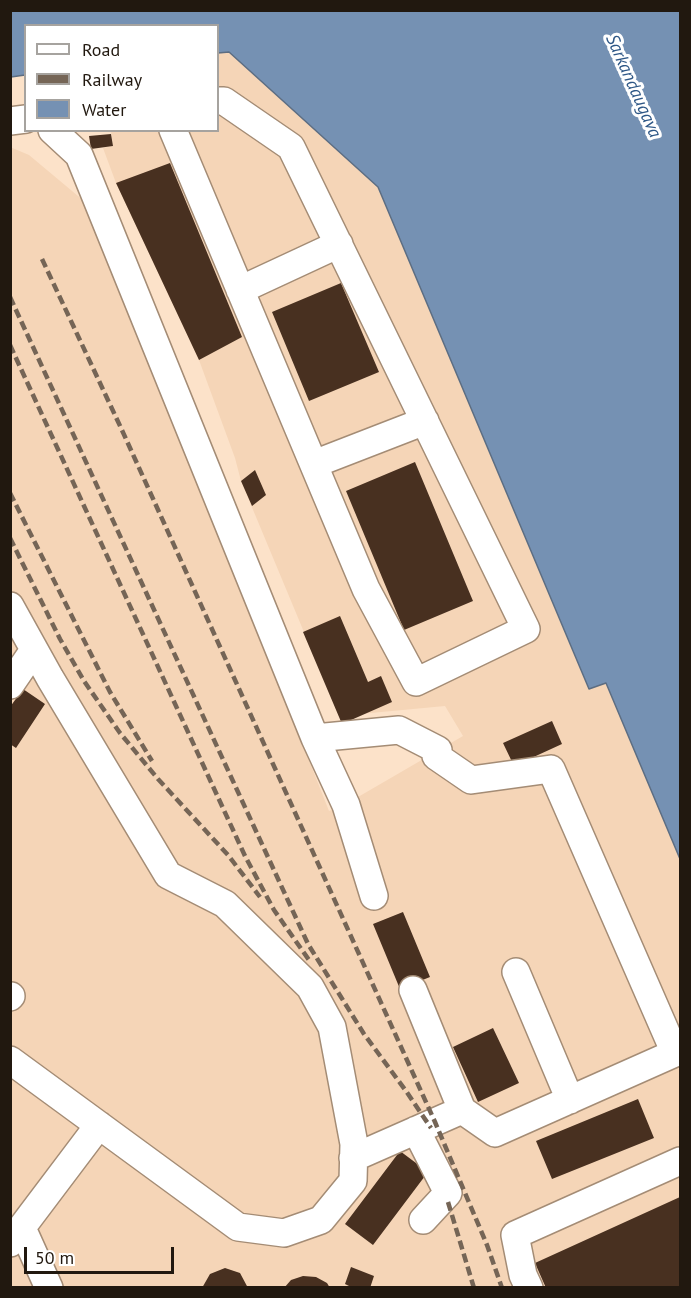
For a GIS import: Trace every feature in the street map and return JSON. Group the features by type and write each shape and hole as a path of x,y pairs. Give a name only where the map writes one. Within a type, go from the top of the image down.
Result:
{"street":[{"path":"174,132 366,589 416,682 526,629 291,147 224,101 219,101"},
{"path":"54,132 79,155 315,738 346,804 374,896"},
{"path":"240,290 339,244"},
{"path":"314,464 425,422"},
{"path":"10,606 168,875 225,904 310,987 332,1027 354,1144 353,1181 321,1220 284,1233 238,1227 10,1060"},
{"path":"10,685 34,650"},
{"path":"315,738 399,729 438,750 436,756 471,780 551,769 675,1053 495,1133 462,1110 412,990"},
{"path":"516,972 570,1100"},
{"path":"353,1158 462,1110"},
{"path":"49,1287 16,1235 99,1125"},
{"path":"416,1130 448,1193 423,1220"},
{"path":"529,1287 523,1275 516,1235 681,1161"}],"shaded area":[{"path":"229,52 378,187 588,688 606,683 680,859 680,1287 11,1287 10,147 29,155 84,201 98,226 329,811 346,804 463,736 445,706 339,716 241,481 235,458 199,360 116,183 103,148 113,146 111,132 219,132 219,53"}],"water":[{"name":"Sarkandaugava","path":"10,11 680,11 680,859 606,683 589,689 378,187 229,52 219,53 219,24 24,24 24,75 11,77"}],"building":[{"path":"111,134 113,146 91,149 89,136"},
{"path":"170,163 242,337 199,360 116,183"},
{"path":"341,283 379,372 309,401 272,312"},
{"path":"415,462 473,601 404,630 346,491"},
{"path":"255,470 266,495 252,506 241,481"},
{"path":"340,616 368,682 381,676 392,702 342,724 303,632"},
{"path":"23,689 45,704 16,748 10,744 10,707"},
{"path":"552,721 562,744 514,766 503,743"},
{"path":"403,912 430,977 400,989 373,924"},
{"path":"493,1028 519,1083 478,1102 453,1047"},
{"path":"638,1099 654,1138 552,1179 536,1141"},
{"path":"400,1151 428,1172 373,1245 345,1224"},
{"path":"680,1197 680,1288 546,1288 535,1263"},
{"path":"351,1267 374,1276 370,1288 353,1288 345,1284"},
{"path":"225,1268 240,1273 248,1288 202,1288 210,1274"},
{"path":"303,1276 316,1277 327,1283 330,1288 284,1288 291,1280"}],"railway":[{"path":"42,259 121,428 435,1122 487,1245 502,1288"},
{"path":"10,297 308,944 364,1034 431,1128"},
{"path":"10,345 245,856 274,910 309,960"},
{"path":"10,493 110,692 152,761"},
{"path":"10,538 60,639 84,681 120,733 158,779 228,855 260,897"},
{"path":"448,1202 474,1288"}]}
